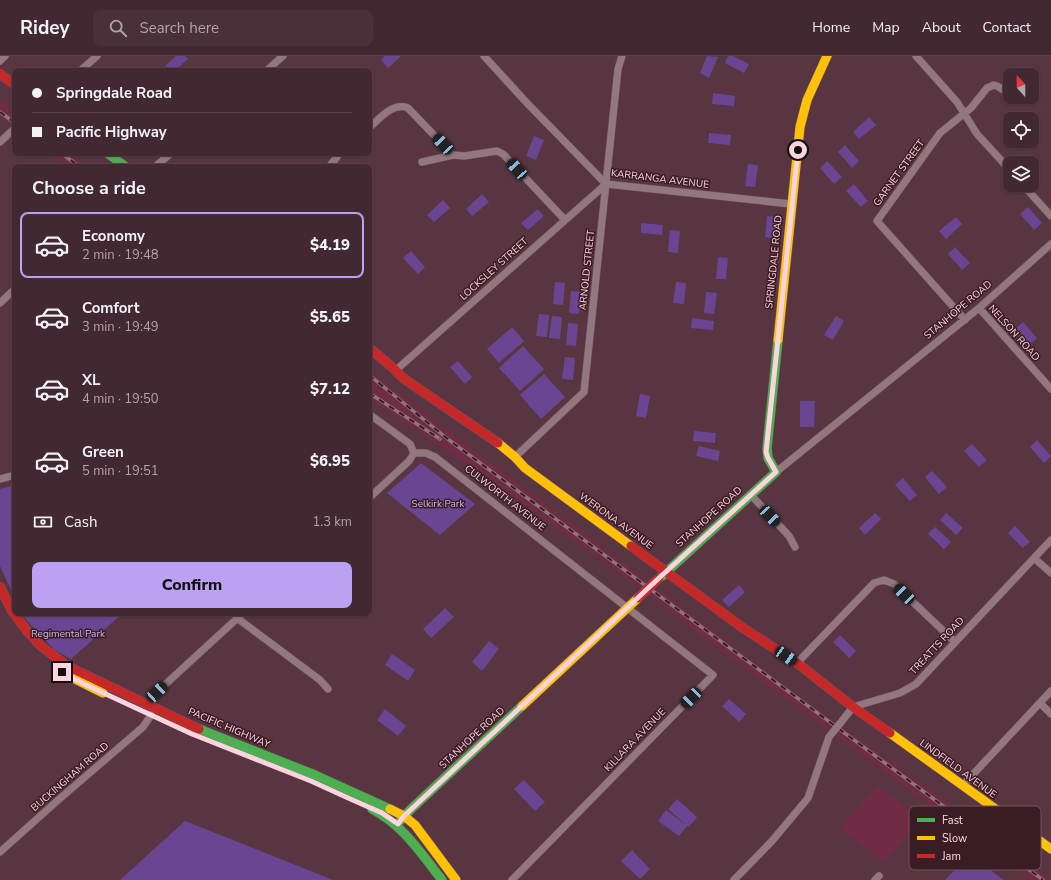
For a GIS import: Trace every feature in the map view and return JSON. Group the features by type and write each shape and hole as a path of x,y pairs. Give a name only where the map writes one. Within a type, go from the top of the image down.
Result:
{"main road":[{"name":"SPRINGDALE ROAD","path":"776,472 766,452 791,204 803,115 807,100 827,56"},
{"path":"0,74 12,83"},
{"path":"111,156 122,164"},
{"name":"WERONA AVENUE","path":"372,350 396,370 403,378 498,443 515,457 525,468 743,628 797,663 853,707"},
{"name":"STANHOPE ROAD","path":"398,824 404,816 666,571 776,472"},
{"name":"PACIFIC HIGHWAY","path":"0,587 12,610"},
{"path":"0,608 7,619"},
{"name":"PACIFIC HIGHWAY","path":"16,616 37,642 67,666 197,728 315,775 404,816 415,825 456,880"},
{"name":"PACIFIC HIGHWAY","path":"14,629 40,656 62,672 82,683 192,734 325,787 382,813 398,824 442,880"},
{"name":"LINDFIELD AVENUE","path":"853,707 993,806"},
{"name":"LINDFIELD AVENUE","path":"1041,840 1050,846"}],"street":[{"path":"0,61 5,56"},
{"path":"83,68 97,56"},
{"path":"269,68 283,56"},
{"name":"KARRANGA AVENUE","path":"484,56 526,102 606,184 791,204"},
{"name":"ARNOLD STREET","path":"515,457 584,392 618,69 622,56"},
{"path":"916,56 957,102 977,134 1003,162"},
{"path":"964,113 990,86 996,86 1003,90"},
{"path":"372,126 392,109 404,106 412,111 453,155"},
{"name":"GARNET STREET","path":"964,113 940,133 877,221 965,320"},
{"path":"1,140 12,132"},
{"path":"422,162 453,155 464,156 486,152 497,152 503,154 565,220"},
{"path":"158,164 168,156"},
{"path":"331,164 338,156"},
{"name":"LOCKSLEY STREET","path":"396,370 606,184"},
{"path":"1029,192 1051,216"},
{"name":"STANHOPE ROAD","path":"776,472 965,320 1051,244"},
{"path":"0,303 12,292"},
{"name":"NELSON ROAD","path":"979,308 1051,389"},
{"path":"372,416 410,444 414,453 410,461 372,495"},
{"name":"CULWORTH AVENUE","path":"414,453 426,453 435,457 628,607"},
{"path":"0,479 12,476"},
{"path":"751,495 789,536 795,547"},
{"name":"TREATTS ROAD","path":"853,707 900,693 916,684 1051,540"},
{"path":"1034,558 1051,573"},
{"path":"797,663 874,583 884,580 894,584 955,642"},
{"name":"KILLARA AVENUE","path":"512,880 713,675 628,607"},
{"path":"150,705 157,692 240,616 320,680 328,690"},
{"path":"963,785 1051,691"},
{"path":"1040,703 1051,714"},
{"path":"734,880 772,841 808,798 829,737 853,707"},
{"name":"BUCKINGHAM ROAD","path":"0,852 144,727 151,715"}],"shaded area":[{"path":"0,100 12,109 12,126 0,117"},
{"path":"53,156 73,156 84,164 65,164"},
{"path":"372,373 794,692 952,806 931,806 724,653 626,578 485,476 372,401"},
{"path":"878,786 909,810 909,835 884,861 839,828"},
{"path":"1017,870 1038,870 1051,880 1031,880"}],"green space":[{"path":"176,56 185,56 188,59 178,68 167,68 165,66"},
{"path":"385,56 401,56 388,68 381,60"},
{"path":"707,56 718,57 709,78 700,73"},
{"path":"728,56 733,56 749,64 744,73 725,63"},
{"path":"713,93 735,96 734,106 712,104"},
{"path":"869,117 876,125 859,139 853,132"},
{"path":"709,133 731,135 730,145 708,143"},
{"path":"534,136 544,140 536,160 526,156"},
{"path":"845,145 859,161 852,168 838,152"},
{"path":"827,161 842,177 834,184 820,168"},
{"path":"748,164 758,165 755,187 745,186"},
{"path":"854,184 868,201 861,207 846,191"},
{"path":"482,194 489,202 472,216 466,209"},
{"path":"443,200 450,208 434,222 427,215"},
{"path":"1028,207 1042,223 1034,230 1020,214"},
{"path":"538,209 544,216 528,230 521,223"},
{"path":"767,216 777,217 775,238 765,237"},
{"path":"956,217 962,224 946,239 939,231"},
{"path":"641,223 663,225 662,235 641,233"},
{"path":"670,230 680,231 678,253 668,252"},
{"path":"955,247 970,263 962,270 948,254"},
{"path":"411,251 425,267 418,274 403,258"},
{"path":"718,257 728,258 726,279 716,279"},
{"path":"555,282 565,283 563,305 553,304"},
{"path":"676,282 686,283 684,304 673,303"},
{"path":"571,291 581,292 579,314 569,313"},
{"path":"706,292 717,293 714,314 704,313"},
{"path":"539,314 549,315 547,337 536,336"},
{"path":"552,316 562,317 560,339 549,338"},
{"path":"836,316 844,321 833,340 824,335"},
{"path":"692,318 714,321 713,330 691,328"},
{"path":"1023,322 1037,338 1030,344 1016,328"},
{"path":"568,323 578,324 576,346 566,345"},
{"path":"512,327 524,341 499,363 487,349"},
{"path":"523,346 544,369 520,391 499,368"},
{"path":"565,357 575,358 573,380 562,379"},
{"path":"458,361 472,377 465,384 450,367"},
{"path":"544,374 565,397 541,419 520,395"},
{"path":"640,394 650,396 646,418 636,416"},
{"path":"800,401 815,401 814,427 800,427"},
{"path":"694,431 716,433 715,443 693,441"},
{"path":"1037,440 1051,456 1044,463 1030,447"},
{"path":"972,444 987,460 979,467 964,451"},
{"path":"699,446 720,451 718,461 696,456"},
{"name":"Selkirk Park","path":"421,463 475,504 440,535 387,493"},
{"path":"932,471 947,487 939,494 925,477"},
{"path":"903,478 917,495 910,501 895,485"},
{"path":"12,486 12,592 0,566 0,489"},
{"path":"875,513 881,519 865,535 859,528"},
{"path":"946,513 963,528 956,535 940,520"},
{"path":"1015,526 1030,542 1023,548 1008,533"},
{"path":"935,527 951,542 944,549 928,534"},
{"path":"739,585 745,592 729,607 722,600"},
{"path":"445,608 454,617 431,638 423,629"},
{"name":"Regimental Park","path":"23,616 120,616 71,659 55,650"},
{"path":"840,635 856,651 849,658 833,642"},
{"path":"489,641 499,649 482,671 472,662"},
{"path":"392,654 415,670 408,681 385,665"},
{"path":"729,699 746,714 739,722 722,706"},
{"path":"385,709 406,726 398,736 377,720"},
{"path":"524,780 545,802 535,811 514,789"},
{"path":"677,799 697,817 679,836 658,821 666,810 686,825 668,809"},
{"path":"185,821 333,880 120,880"},
{"path":"632,850 650,869 640,879 621,861"},
{"path":"955,870 990,870 1004,880 945,880"}],"railway":[{"path":"0,112 12,121"},
{"path":"65,156 76,164"},
{"path":"372,377 449,440 943,806"},
{"path":"372,395 440,439"},
{"path":"1030,870 1043,880"}],"traffic: fast":[{"path":"111,156 122,164"},
{"path":"662,576 776,472 768,458 767,448 778,340"},
{"path":"400,821 522,706"},
{"path":"199,729 315,775 390,809"},
{"path":"372,809 393,823 411,840 442,880"}],"traffic: slow":[{"path":"778,340 800,127 807,100 827,56"},
{"path":"498,443 515,457 525,468 631,546"},
{"path":"522,706 638,598"},
{"path":"67,675 103,693"},
{"path":"890,733 991,806"},
{"path":"390,809 404,816 415,825 456,880"},
{"path":"1041,842 1051,849"}],"traffic: jam":[{"path":"0,74 12,83"},
{"path":"372,350 403,378 498,443"},
{"path":"631,546 743,628 797,663 853,707 890,733"},
{"path":"638,598 659,578"},
{"path":"0,587 12,610"},
{"path":"16,616 41,646 67,666 199,729"}],"route":[{"path":"62,672 82,683 192,734 311,781 382,813 398,824 404,816 659,578 776,472 766,452 791,204 798,150"}]}
